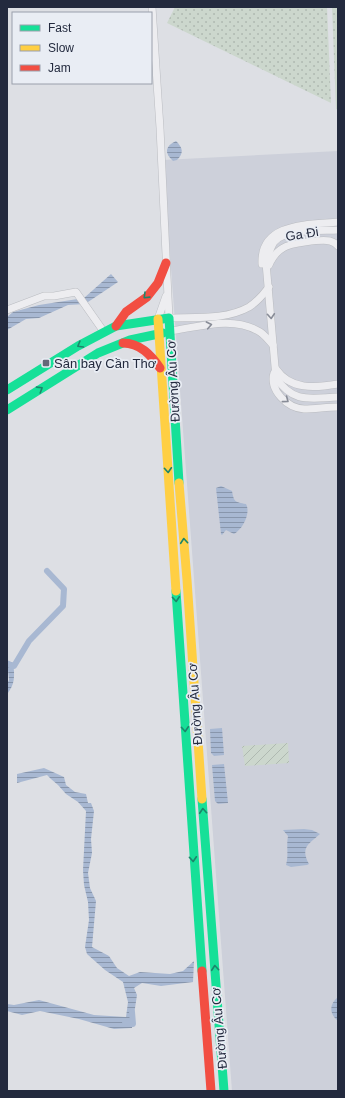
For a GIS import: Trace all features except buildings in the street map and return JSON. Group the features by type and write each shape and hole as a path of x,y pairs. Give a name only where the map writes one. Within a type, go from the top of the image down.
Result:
{"street":[{"path":"152,7 160,128 169,318"},
{"path":"338,222 290,228 274,234 264,250 262,263 267,271 269,287 276,378 283,388 290,393 305,398 338,397"},
{"name":"Ga Đi","path":"267,271 266,263 270,251 274,242 280,237 295,233 338,230"},
{"path":"267,271 274,255 286,245 329,240 338,246"},
{"path":"116,326 126,312 147,297 158,283 166,263"},
{"path":"7,390 78,346 116,326 158,319 236,313 250,306 260,298 269,287"},
{"path":"7,310 44,296 54,296 76,292 104,332"},
{"path":"158,319 167,294"},
{"name":"Đường Âu Cơ","path":"169,318 176,452 187,580 224,1091"},
{"name":"Đường Âu Cơ","path":"158,319 196,892 211,1091"},
{"path":"7,410 98,353 118,344 170,331 220,322 235,323 249,326 261,332 273,345"},
{"path":"118,344 126,343 143,349 153,358 161,369"},
{"path":"275,367 280,375 297,386 309,387 338,384"},
{"path":"275,367 272,378 274,388 279,396 294,406 303,409 338,407"},
{"path":"166,452 176,452"},
{"path":"208,1063 222,1062"}],"shaded area":[{"path":"175,7 327,7 331,103 167,23"},
{"path":"332,7 338,7 338,110 336,109"},
{"path":"338,151 338,1091 232,1091 163,160"},
{"path":"288,743 289,763 245,766 242,746"}],"water":[{"path":"176,141 182,150 182,153 177,160 173,161 168,155 167,150 172,143"},
{"path":"111,274 118,282 85,304 68,305 39,318 26,319 7,330 7,317 13,312 39,305 84,298"},
{"path":"221,486 232,491 233,497 236,501 246,504 248,512 247,516 243,525 234,534 226,530 222,535 221,534 216,488"},
{"path":"7,660 13,663 14,676 12,687 7,694 7,684 9,680"},
{"path":"222,728 224,755 214,756 211,753 210,729"},
{"path":"224,764 228,803 218,804 215,801 212,765"},
{"path":"44,768 64,777 66,785 75,792 86,794 88,803 91,803 94,811 91,839 92,853 88,873 90,888 96,901 92,947 109,956 117,968 129,976 140,972 170,974 183,971 194,961 193,982 161,986 142,983 134,988 137,995 132,1028 114,1029 79,1019 40,1011 22,1015 7,1011 7,1004 14,1005 39,1000 94,1015 126,1017 128,1002 123,982 105,970 87,954 85,947 89,920 83,870 86,811 47,775 17,783 17,774"},
{"path":"283,830 312,830 320,834 307,846 305,854 309,864 291,867 286,865 288,836"},
{"path":"338,997 338,1021 333,1015 331,1009 333,1003"}],"waterway":[{"path":"7,664 14,666 29,641 63,606 64,589 47,571"},
{"path":"125,1023 133,1024 132,1012"}],"traffic: fast":[{"path":"7,390 78,346 116,326 169,318 179,483"},
{"path":"7,410 98,353 130,340 163,333"},
{"path":"176,591 202,971"},
{"path":"202,799 224,1091"}],"traffic: slow":[{"path":"158,319 176,591"},
{"path":"179,483 202,799"}],"traffic: jam":[{"path":"116,326 126,312 147,297 158,283 166,263"},
{"path":"123,343 140,347 160,368"},
{"path":"202,971 211,1091"}],"place":[{"name":"Sân bay Cần Thơ","path":"46,363"}]}
